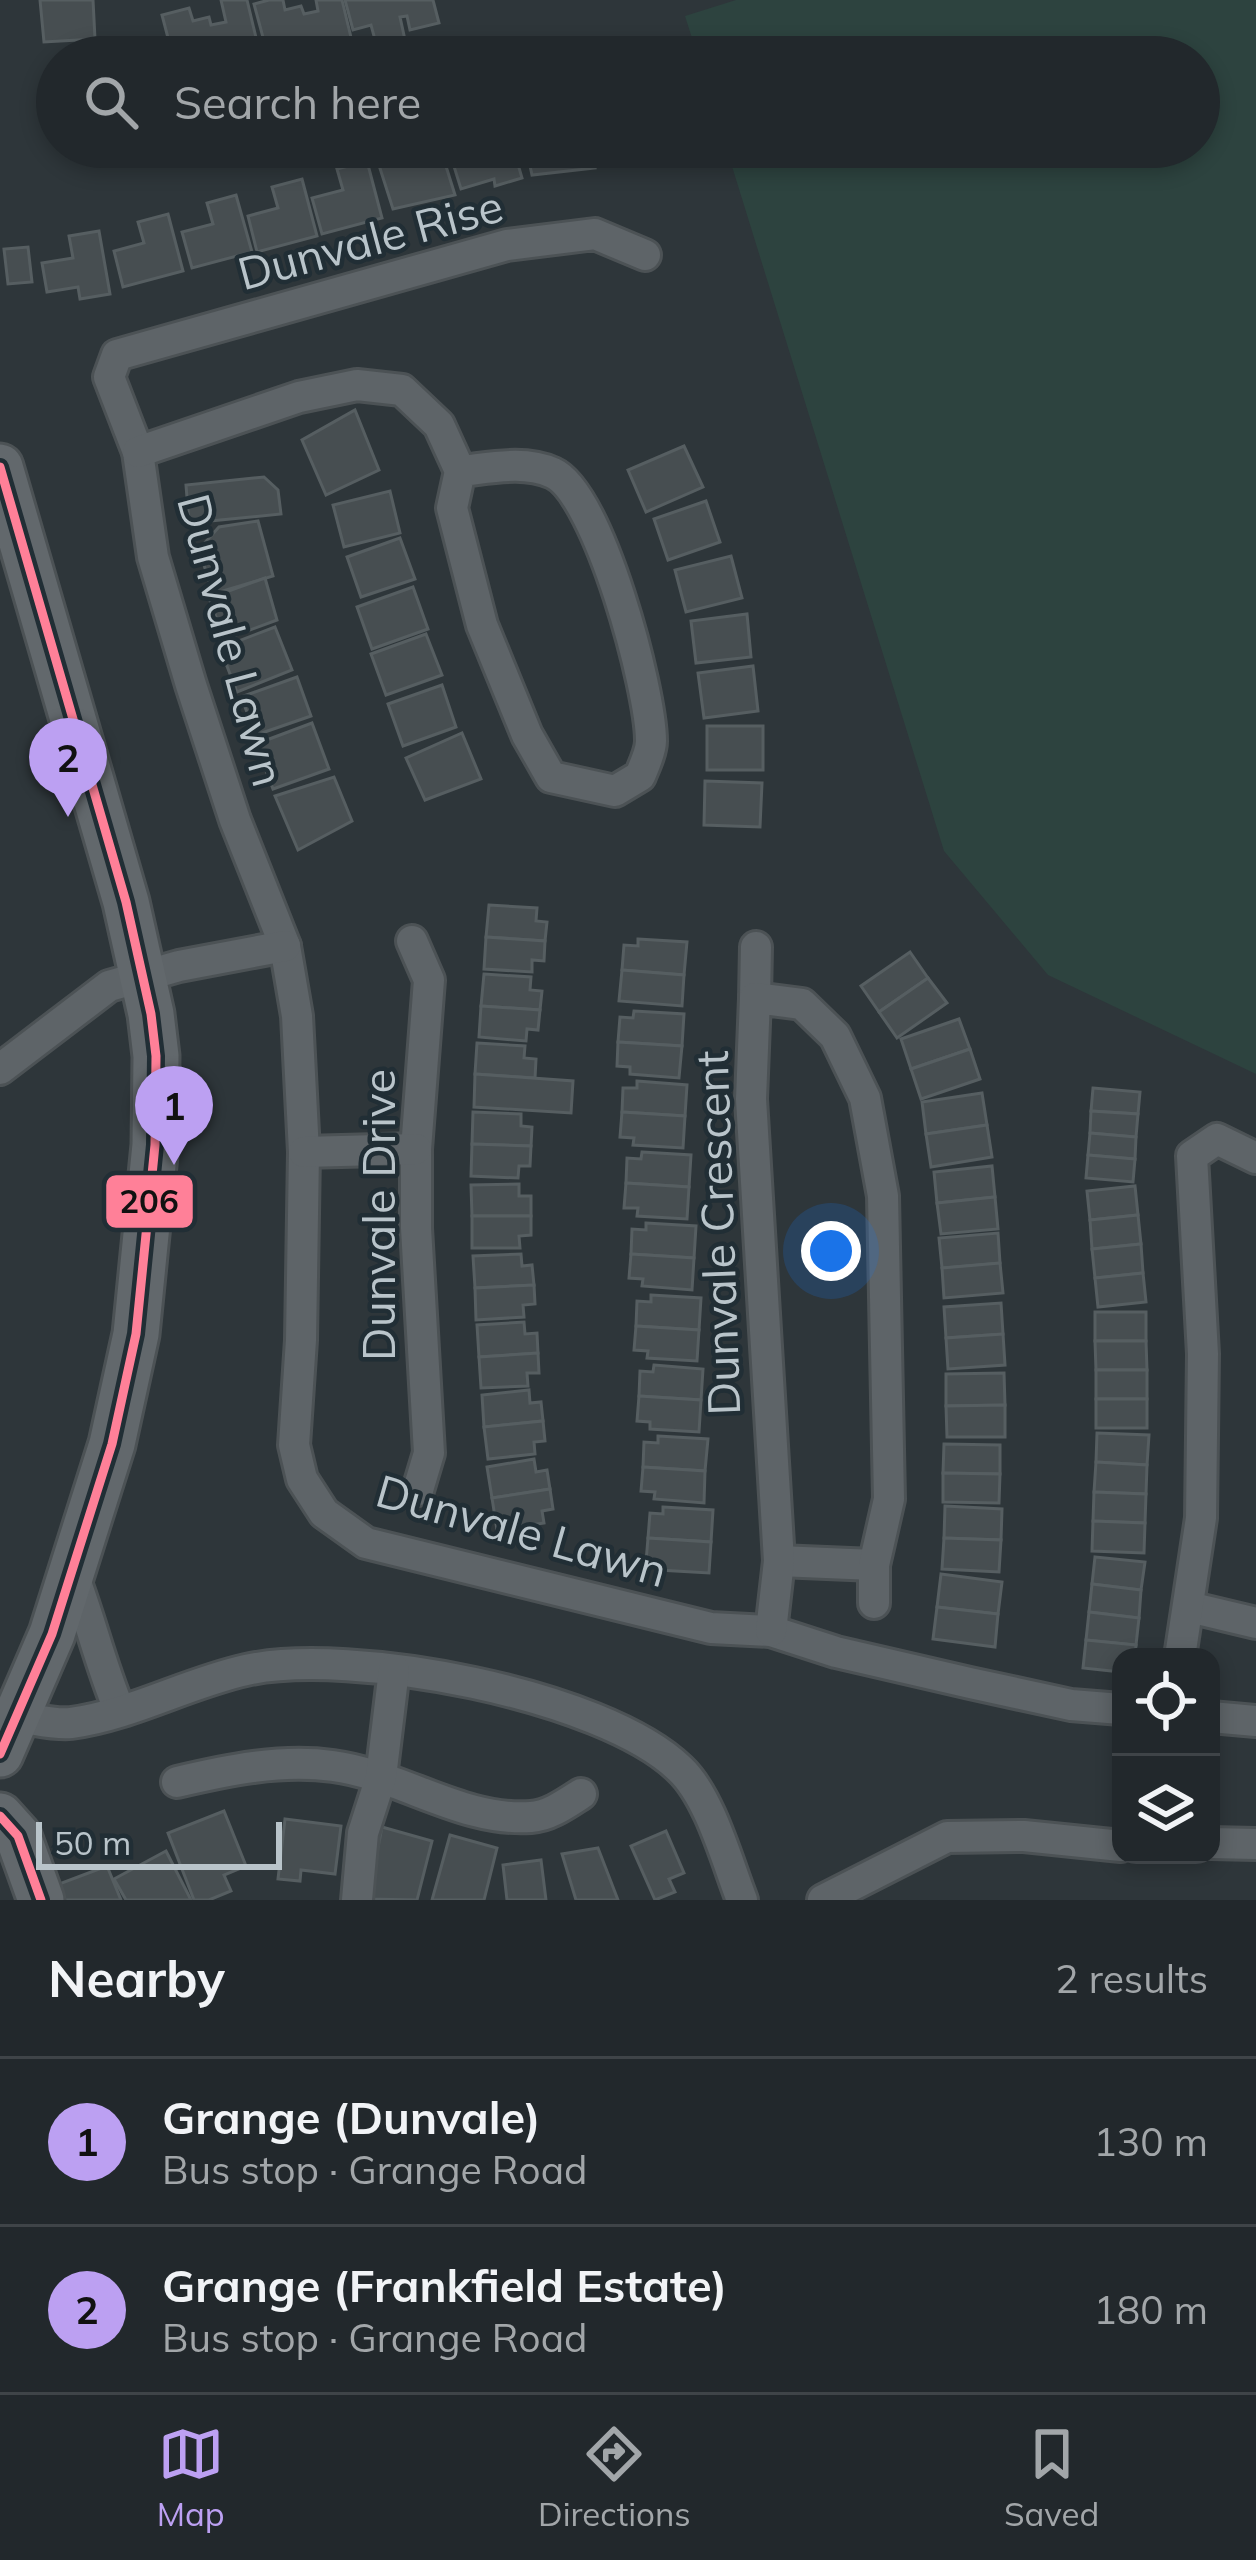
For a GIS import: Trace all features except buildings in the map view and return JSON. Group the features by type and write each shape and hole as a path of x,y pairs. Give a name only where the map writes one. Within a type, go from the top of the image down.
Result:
{"main road":[{"path":"0,467 126,902 155,1056 155,1145 136,1334 112,1444 72,1572 9,1736"},
{"path":"0,1816 18,1836 41,1900"}],"street":[{"name":"Dunvale Rise","path":"117,355 507,245 595,234 645,255"},
{"name":"Dunvale Lawn","path":"117,355 109,377 138,452 153,557 235,820 286,946 298,1016 304,1151 294,1445 302,1479 324,1513 366,1543 711,1628 771,1631 836,1652 970,1683 1071,1705 1112,1708"},
{"path":"138,452 299,397 357,385 402,390 439,425 460,471 452,508 482,625 526,735 551,777 614,791 640,776 652,743 614,576 584,505 556,474 518,465 460,471"},
{"name":"Dunvale Drive","path":"412,941 429,980 416,1149 419,1323 429,1453 418,1490"},
{"path":"0,1070 109,986 286,946"},
{"path":"755,998 756,947"},
{"name":"Dunvale Crescent","path":"771,1631 778,1561 751,1099 755,998 802,1004 835,1036 866,1098 884,1196 889,1499 874,1565 874,1604"},
{"path":"1182,1648 1201,1519 1203,1354 1192,1156 1217,1139 1256,1158"},
{"path":"304,1151 416,1149"},
{"path":"778,1561 874,1565"},
{"path":"72,1572 119,1709"},
{"path":"1189,1607 1256,1623"},
{"path":"9,1736 247,1670 305,1664 394,1670 481,1685 611,1724 679,1768 694,1785 742,1900"},
{"path":"357,1900 363,1833 381,1777 394,1670"},
{"path":"1220,1718 1256,1721"},
{"path":"177,1782 242,1766 333,1766 381,1777 468,1810 533,1817 581,1793"},
{"path":"823,1900 947,1837 1024,1836 1112,1845"},
{"path":"1220,1843 1256,1844"}],"green space":[{"path":"736,0 1256,0 1256,1074 1048,975 944,851 733,168 1220,168 1220,36 691,36 685,16"}],"transit line":[{"name":"206","path":"0,467 126,902 156,1056 155,1145 136,1334 112,1444 52,1634 0,1754"},
{"name":"206","path":"0,1816 18,1836 41,1900"}],"place":[{"name":"Grange (Frankfield Estate)","path":"68,817"},
{"name":"Grange (Dunvale)","path":"174,1165"}]}
